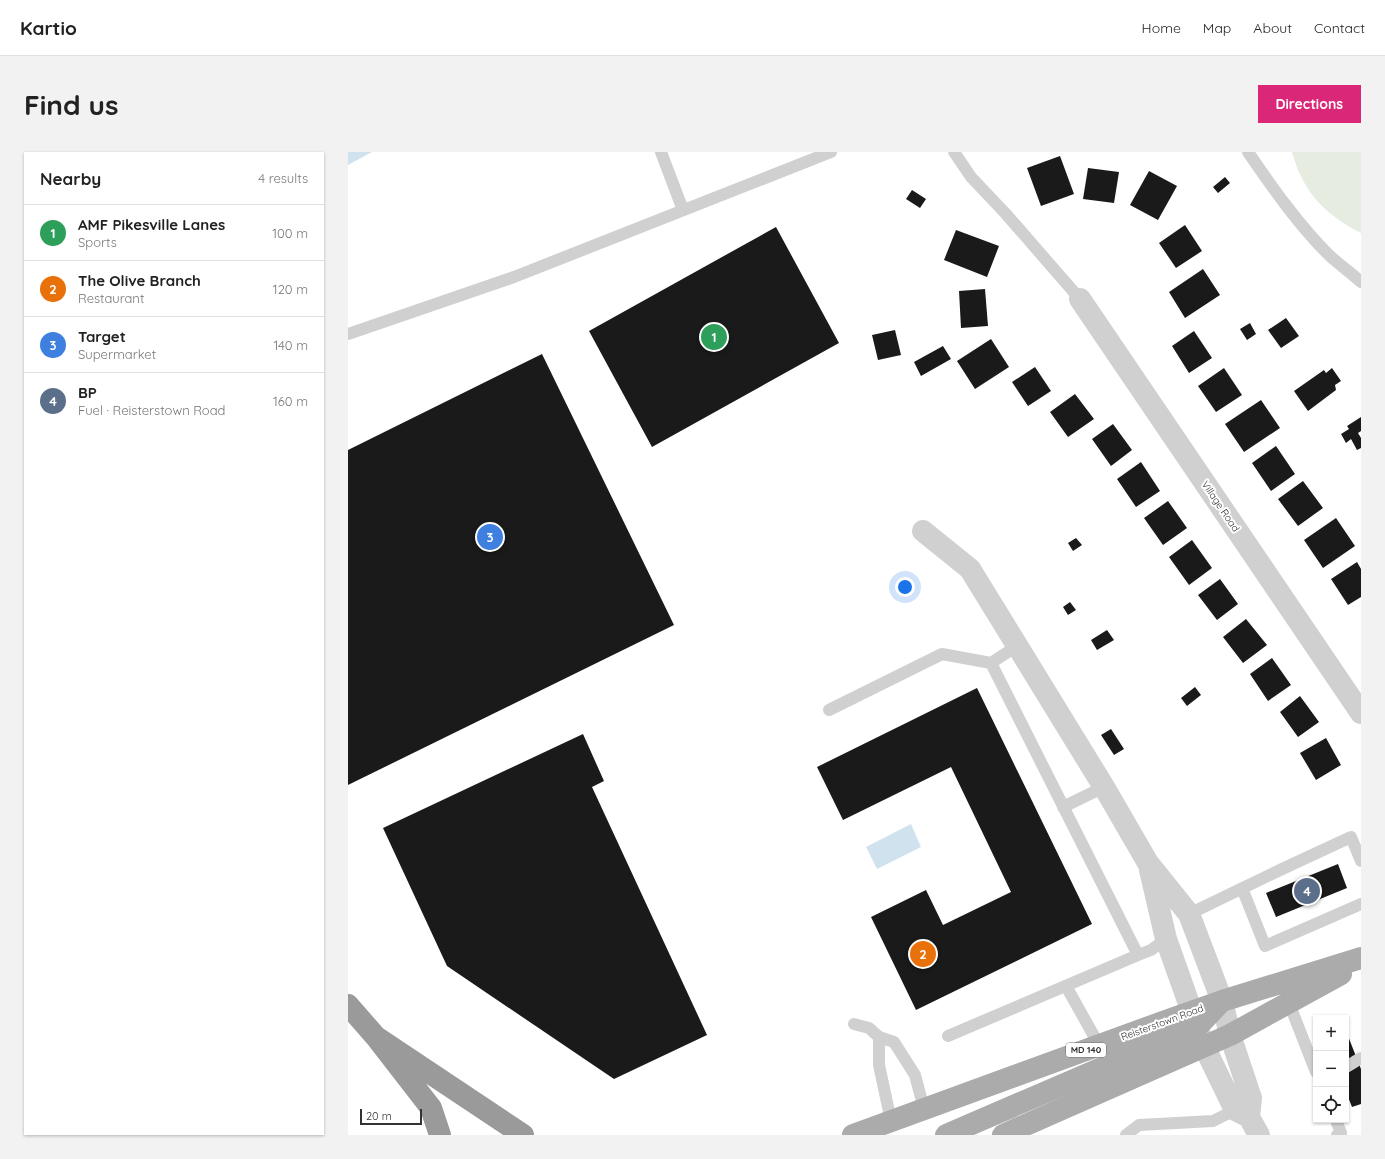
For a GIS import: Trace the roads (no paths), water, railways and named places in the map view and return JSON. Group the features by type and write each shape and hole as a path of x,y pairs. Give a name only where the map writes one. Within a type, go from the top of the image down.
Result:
{"highway":[{"path":"348,1005 432,1108 440,1135"},
{"path":"376,1038 523,1135"}],"main road":[{"path":"946,1135 1198,1028 1222,1001 1361,958"},
{"name":"Reisterstown Road","path":"853,1135 1099,1045 1198,1028 1230,1036 1361,963"},
{"name":"Reisterstown Road","path":"1003,1135 1198,1028"}],"street":[{"name":"Village Road","path":"1080,299 1361,713"},
{"path":"923,532 970,569 1104,787 1148,863 1189,914 1222,1001 1230,1036 1251,1098 1248,1121"},
{"path":"1148,863 1166,939 1198,1028 1248,1121"}],"lane":[{"path":"661,152 682,210"},
{"path":"348,334 514,276 832,152"},
{"path":"954,152 971,177 1006,214 1080,299"},
{"path":"1248,152 1306,229 1330,255 1361,282"},
{"path":"829,710 942,654 990,663 1017,646"},
{"path":"990,663 1138,955"},
{"path":"1063,807 1104,787"},
{"path":"1189,914 1351,837 1361,860"},
{"path":"1242,888 1265,946 1361,904"},
{"path":"948,1036 1151,950 1166,939"},
{"path":"1066,986 1099,1045"},
{"path":"1289,1003 1313,1064"},
{"path":"854,1024 869,1028 879,1037 894,1042 915,1075 924,1109"},
{"path":"879,1037 879,1065 891,1121"},
{"path":"1349,1065 1361,1058"},
{"path":"1126,1135 1139,1125 1213,1121 1248,1121"},
{"path":"1337,1123 1340,1134"}],"water":[{"path":"348,152 372,152 348,165"},
{"path":"911,824 921,847 877,869 866,847"}],"place":[{"name":"AMF Pikesville Lanes","path":"714,337"},
{"name":"Target","path":"490,537"},
{"name":"BP","path":"1307,891"},
{"name":"The Olive Branch","path":"923,954"}]}
